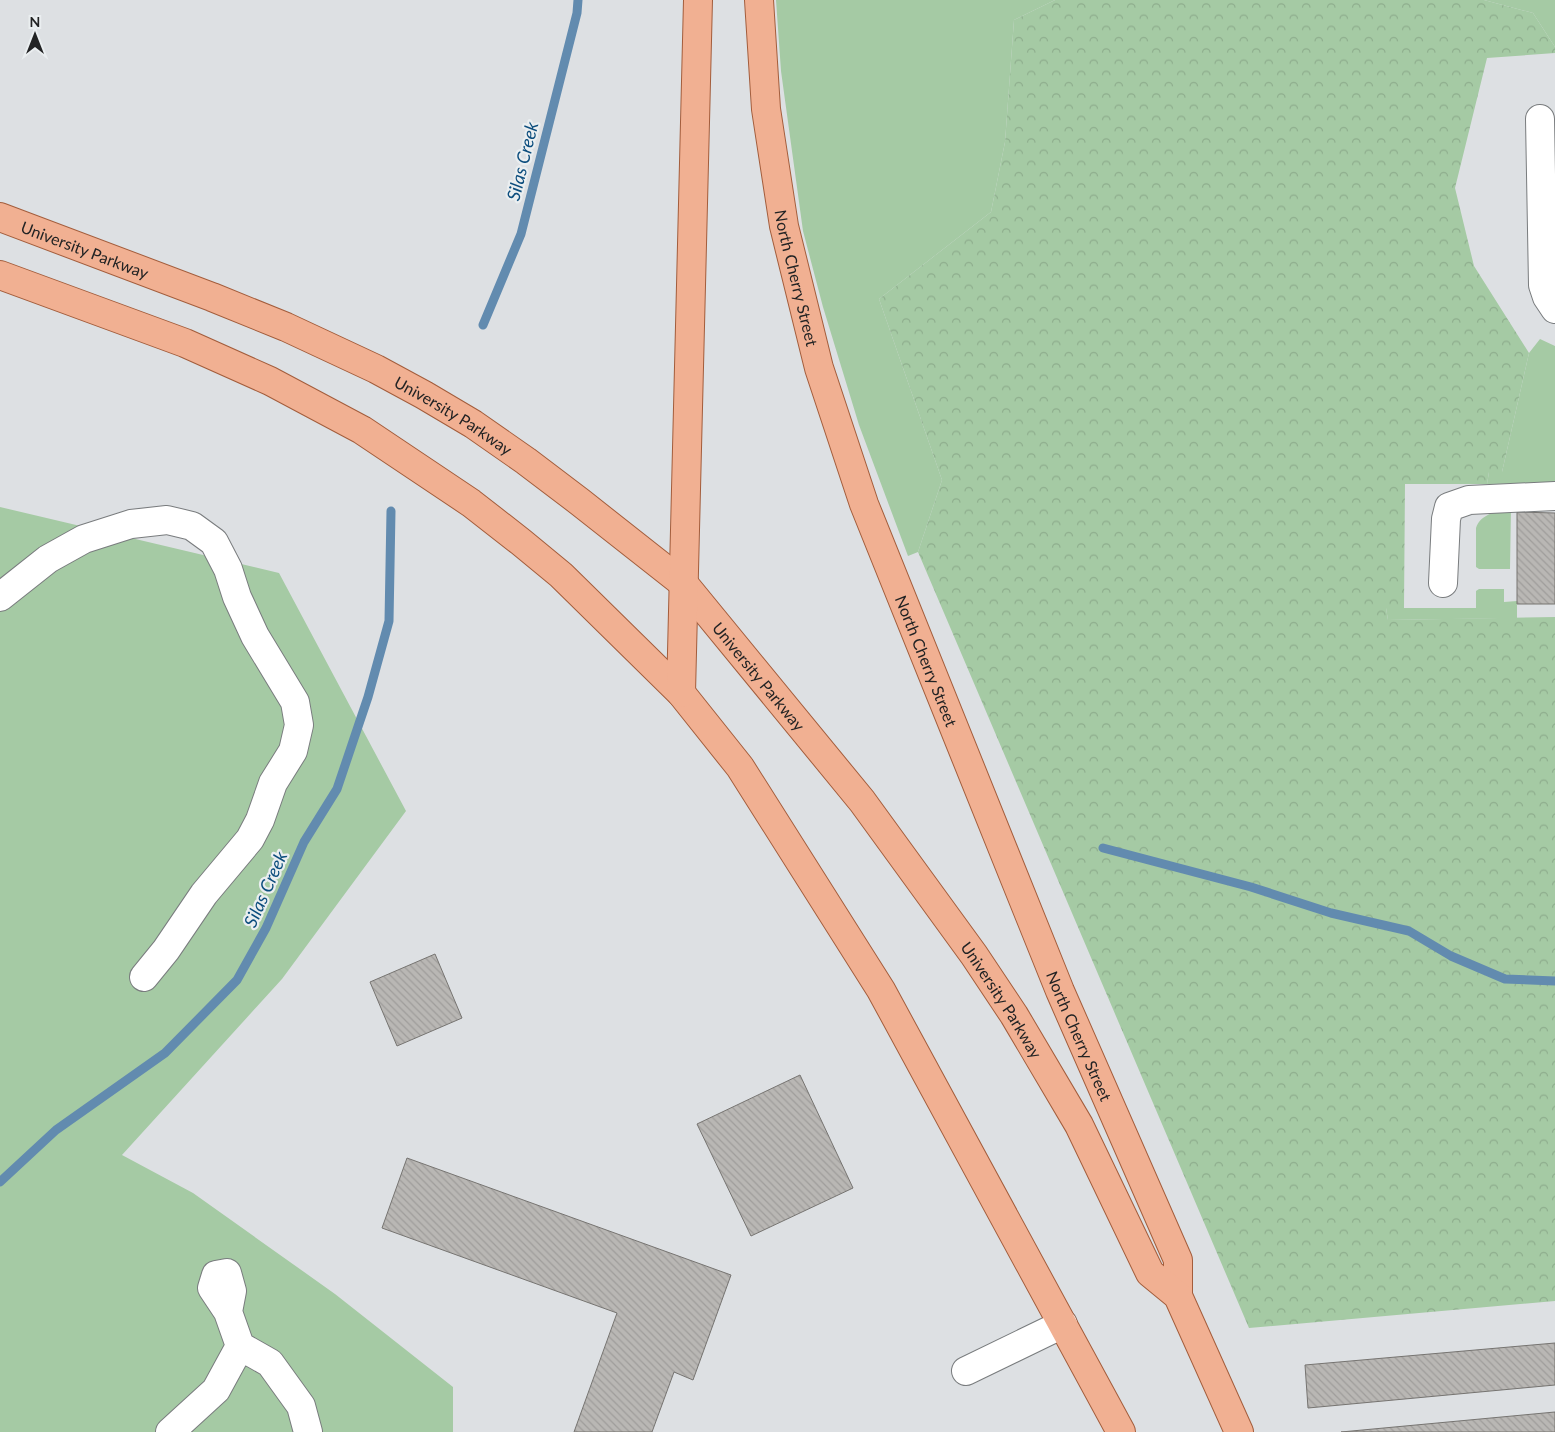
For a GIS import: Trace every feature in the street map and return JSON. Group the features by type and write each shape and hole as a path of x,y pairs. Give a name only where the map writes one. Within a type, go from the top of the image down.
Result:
{"main road":[{"path":"681,693 698,0"},
{"name":"North Cherry Street","path":"759,0 766,109 783,216 820,368 864,504 1045,954 1178,1260 1178,1296"},
{"name":"University Parkway","path":"0,217 212,297 286,327 376,369 473,424 580,502 684,584 862,801 974,955 1014,1015 1079,1125 1108,1181 1150,1273 1178,1296 1239,1432"},
{"path":"0,275 186,343 270,381 362,430 471,503 521,542 561,575 681,693 740,767 881,990 1121,1432"}],"lane":[{"path":"1540,119 1543,285 1547,297 1555,309"},
{"path":"1443,583 1446,519 1449,507 1469,500 1555,496"},
{"path":"0,597 48,559 84,538 131,524 167,520 192,526 214,542 228,569 236,598 255,636 295,702 299,725 293,751 273,783 260,820 250,839 204,894 166,950 144,977"},
{"path":"228,1312 240,1346 270,1363 301,1406 308,1432"},
{"path":"966,1371 1063,1324"},
{"path":"170,1432 216,1390 240,1346"}],"green space":[{"path":"776,0 1055,0 1014,20 1005,142 991,212 879,299 942,480 918,552 908,556 859,425 823,307 803,231 781,71"},
{"path":"1055,0 1484,0 1533,13 1555,47 1555,53 1487,58 1455,188 1474,266 1529,353 1502,472 1489,472 1487,484 1405,484 1404,608 1386,608 1388,620 1555,617 1555,1301 1249,1328 918,552 942,480 879,299 991,212 1005,142 1014,20"},
{"path":"1484,0 1555,0 1555,47 1533,13"},
{"path":"1540,339 1555,346 1555,483 1487,484 1489,472 1502,472 1529,353"},
{"path":"0,507 279,573 406,811 282,979 122,1155 193,1193 335,1294 453,1387 453,1432 0,1432"},
{"path":"1511,507 1510,569 1479,569 1476,567 1476,528 1478,523 1490,514"},
{"path":"1479,589 1504,589 1504,602 1517,601 1517,618 1388,620 1386,608 1476,608 1476,591"}],"building":[{"path":"1517,512 1555,513 1555,604 1517,604"},
{"path":"435,954 462,1018 397,1046 370,982"},
{"path":"800,1075 853,1188 751,1236 697,1124"},
{"path":"407,1158 731,1275 693,1380 674,1372 652,1432 574,1432 617,1313 382,1228"},
{"path":"1555,1343 1555,1385 1308,1408 1305,1365"},
{"path":"1555,1412 1555,1432 1341,1432"}],"waterway":[{"name":"Silas Creek","path":"483,325 521,234 577,13 578,0"},
{"name":"Silas Creek","path":"0,1182 56,1130 165,1053 237,980 266,928 304,842 337,789 368,697 389,621 391,511"},
{"path":"1103,848 1251,887 1331,913 1409,931 1451,956 1505,979 1555,981"}]}
